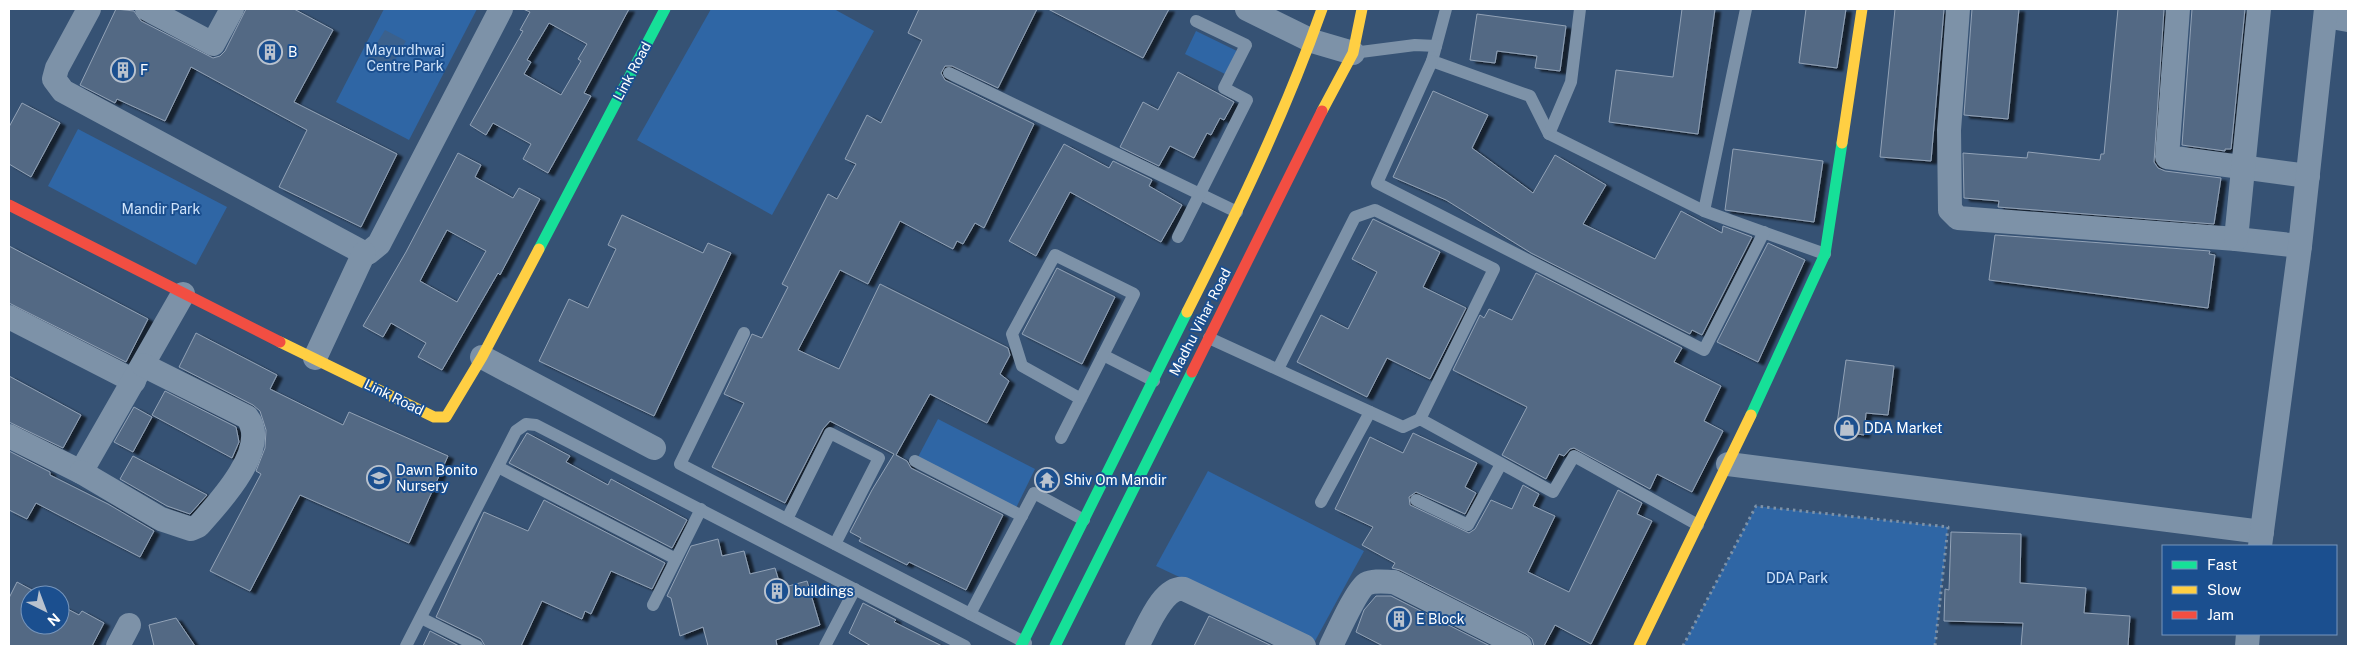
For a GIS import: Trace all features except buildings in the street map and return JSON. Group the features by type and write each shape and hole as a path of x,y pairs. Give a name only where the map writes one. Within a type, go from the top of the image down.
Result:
{"street":[{"path":"89,9 57,68 54,79 63,91 364,252 373,250 379,244 501,9"},
{"path":"147,9 213,44 232,9"},
{"name":"Link Road","path":"9,205 183,294 434,417 440,418 450,413 482,357 665,9"},
{"path":"1247,9 1312,41 1353,53"},
{"name":"Madhu Vihar Road","path":"1026,645 1084,520 1237,212 1312,41 1322,9"},
{"name":"Madhu Vihar Road","path":"1055,646 1347,61 1353,53 1362,9"},
{"path":"1639,646 1728,464 1826,254 1862,9"},
{"path":"1958,9 1949,130 1950,210 1958,218 2236,239 2300,246"},
{"path":"2178,9 2167,157 2308,176"},
{"path":"2236,239 2260,9"},
{"path":"1728,464 2261,539 2308,176 2333,15"},
{"path":"314,358 364,252"},
{"path":"81,472 183,294"},
{"path":"9,317 247,417 253,425 254,439 234,484 198,526 191,529 161,518 81,472 9,436"},
{"path":"1179,329 1209,338"},
{"path":"482,357 654,448"},
{"path":"1331,646 1366,584 1380,581 1394,582 1520,646"},
{"path":"1137,646 1161,602 1169,592 1177,588 1184,589 1304,646"},
{"path":"118,646 129,624"}],"lane":[{"path":"1446,9 1432,61 1377,183 1704,350 1764,232"},
{"path":"1549,134 1571,82 1580,9"},
{"path":"1704,211 1746,9"},
{"path":"1178,238 1247,100 1224,88 1246,45 1196,21"},
{"path":"1353,53 1415,45 1436,46"},
{"path":"1432,61 1530,96 1549,134 1704,211 1826,254"},
{"path":"949,73 1237,212"},
{"path":"1209,338 1278,370 1370,412 1403,426 1420,419 1494,269 1375,210 1355,217 1278,370"},
{"path":"1061,438 1081,399 1134,294 1055,255 1012,334 1022,366 1081,399"},
{"path":"744,333 680,464 970,614 1026,645"},
{"path":"1103,355 1154,381"},
{"path":"1321,502 1370,412"},
{"path":"1420,419 1553,492 1574,456 1698,525"},
{"path":"406,646 516,431 526,424 536,425 701,509 958,644"},
{"path":"787,519 830,433 879,458 835,544"},
{"path":"916,461 1022,516"},
{"path":"1416,500 1468,525 1501,464"},
{"path":"498,467 676,559"},
{"path":"970,614 1034,493 1084,520"},
{"path":"653,605 701,509"},
{"path":"825,646 856,589"},
{"path":"421,618 477,646"}],"path":[{"path":"1683,646 1756,506 1948,527 1935,646"}],"green space":[{"name":"Mayurdhwaj Centre Park","path":"384,9 477,9 409,140 336,102"},
{"path":"711,9 834,9 874,31 772,215 637,140"},
{"path":"1196,31 1239,52 1227,75 1185,54"},
{"name":"Mandir Park","path":"78,129 227,207 196,265 48,186"},
{"path":"938,419 1035,469 1015,510 917,459"},
{"path":"1208,471 1364,551 1315,641 1156,566"},
{"name":"DDA Park","path":"1756,506 1948,527 1935,646 1683,646"}],"shaded area":[{"path":"385,30 406,41 388,72 366,61"}],"traffic: fast":[{"path":"539,249 665,9"},
{"path":"1751,415 1825,254 1842,143"},
{"path":"1021,646 1187,312"},
{"path":"1055,646 1192,372"}],"traffic: slow":[{"path":"1187,312 1224,238 1276,125 1322,9"},
{"path":"1322,111 1353,53 1362,9"},
{"path":"1842,143 1862,9"},
{"path":"280,342 434,417 446,417 482,357 539,249"},
{"path":"1639,646 1751,415"}],"traffic: jam":[{"path":"1192,372 1322,111"},
{"path":"9,205 280,342"}],"place":[{"name":"B","path":"270,52"},
{"name":"F","path":"123,70"},
{"name":"DDA Market","path":"1847,428"},
{"name":"Dawn Bonito Nursery","path":"379,478"},
{"name":"Shiv Om Mandir","path":"1047,480"},
{"name":"buildings","path":"777,591"},
{"name":"E Block","path":"1399,619"}]}
